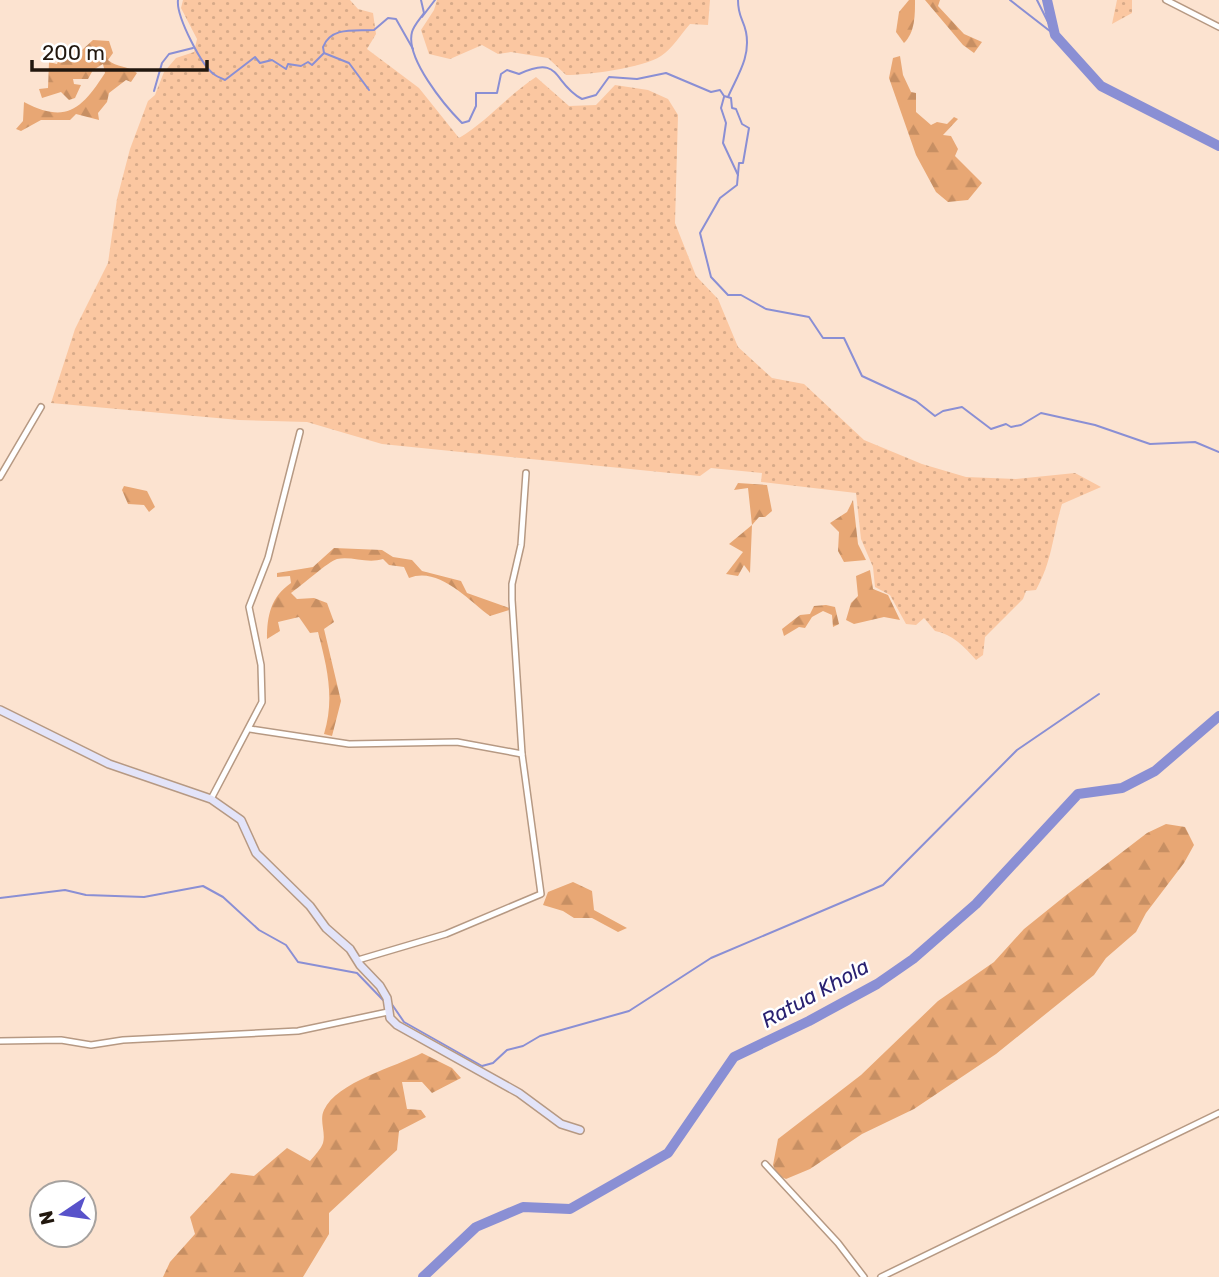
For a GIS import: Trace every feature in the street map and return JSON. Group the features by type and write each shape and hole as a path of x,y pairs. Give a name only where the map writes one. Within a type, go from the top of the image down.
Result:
{"street":[{"path":"1166,0 1219,27"},
{"path":"0,477 41,407"},
{"path":"211,799 250,729 264,694 249,607 268,558 300,432"},
{"path":"358,960 446,934 541,894 522,754 512,584 521,545 526,473"},
{"path":"0,710 109,764 211,799 242,820 256,853 310,906 326,928 350,949 385,993 388,1012 397,1026 519,1093 561,1124 580,1130"},
{"path":"250,729 349,744 457,742 522,754"},
{"path":"0,1041 61,1040 91,1045 123,1040 298,1031 388,1012"},
{"path":"880,1277 1219,1113"},
{"path":"765,1164 838,1243 864,1277"}],"shaded area":[{"path":"183,0 350,0 358,9 373,13 376,34 367,49 419,88 459,138 536,77 569,106 596,105 615,85 648,90 668,99 678,115 675,223 696,276 718,299 738,347 772,378 804,384 864,440 922,464 966,477 1016,479 1075,473 1101,487 1062,504 1049,558 1036,590 1026,591 1023,599 985,637 983,655 976,660 953,638 935,631 924,618 916,625 906,624 890,595 875,587 873,567 861,539 856,493 761,482 762,473 711,468 700,476 382,444 307,422 239,420 51,403 75,329 108,263 117,199 130,149 148,101 155,95 164,72 176,58 194,52 197,39 181,8"},
{"path":"437,0 710,0 708,25 690,24 661,56 629,67 566,75 548,58 511,52 498,54 482,45 450,59 429,54 421,30"},
{"path":"1117,0 1132,0 1132,13 1112,24"}],"green space":[{"path":"909,0 915,0 914,18 910,34 904,43 896,32 899,12"},
{"path":"925,0 940,0 938,6 964,34 982,42 974,53 963,45"},
{"path":"93,40 109,41 113,53 108,60 137,73 131,82 126,80 109,93 107,102 98,113 99,120 76,114 70,120 41,120 21,131 16,129 23,121 24,102 39,109 62,112 71,110 88,96 105,73 103,64 93,70 88,79 73,79 74,84 81,85 75,98 69,100 61,92 42,98 39,89 48,88 49,62 57,64 60,56 71,60"},
{"path":"900,56 903,75 911,92 916,93 916,112 931,125 937,122 947,124 954,117 958,119 943,135 951,136 958,149 955,156 982,183 968,200 948,202 936,192 916,155 889,78 893,58"},
{"path":"738,483 767,485 772,511 765,517 759,517 752,525 748,488 734,490"},
{"path":"124,486 147,491 155,507 149,512 144,505 128,504 122,490"},
{"path":"853,500 858,544 866,560 844,562 838,551 839,532 830,523 847,512"},
{"path":"752,525 750,573 744,565 738,576 726,574 743,552 729,544"},
{"path":"334,548 382,550 393,557 412,560 422,571 461,581 467,593 512,609 490,616 441,580 420,575 409,578 404,567 389,565 383,559 371,561 343,558 328,564 291,593 297,599 314,598 327,603 334,622 324,629 341,701 332,736 324,734 329,695 327,670 318,632 310,633 299,617 278,622 280,631 267,639 267,630 269,614 275,601 291,583 290,576 277,577 277,573 313,567"},
{"path":"870,570 873,589 888,595 900,620 884,617 854,624 846,620 851,603 858,596 856,576"},
{"path":"814,606 835,607 839,624 833,627 832,615 823,611 812,617 805,628 799,627 784,636 782,629 800,615 810,614"},
{"path":"1166,824 1185,827 1194,845 1184,863 1146,913 1136,932 1106,958 1094,975 996,1054 914,1109 862,1134 810,1169 786,1179 777,1175 773,1165 778,1139 861,1075 938,1001 994,962 1024,929 1147,833"},
{"path":"573,882 592,891 594,910 627,928 618,932 592,918 574,918 563,911 543,905 548,892"},
{"path":"422,1053 452,1068 461,1078 432,1093 422,1082 402,1082 407,1109 421,1110 426,1117 399,1131 397,1150 329,1213 329,1234 303,1277 163,1277 170,1262 195,1234 190,1217 231,1173 254,1176 287,1148 310,1161 323,1143 323,1114 331,1100 354,1083"}],"waterway":[{"path":"178,0 185,29 197,52 210,70 225,80 255,57 260,63 272,60 286,69 288,64 301,66 308,62 312,65 324,53 323,47 332,36 345,31 374,30 388,18 396,19 413,49"},
{"path":"421,0 424,13 412,32 414,55 428,81 462,123 469,121 476,106 476,93 497,93 501,74 507,70 519,74 543,67 550,69 572,93 582,99 596,95 609,77 637,79 666,73 711,92 720,90 724,96 731,98 732,108 736,109 742,124 749,128 743,163 739,163 737,185 720,198 700,233 711,277 728,295 741,295 766,309 809,317 823,338 844,338 862,376 916,401 935,416 943,411 962,407 991,429 1006,424 1011,427 1021,425 1041,413 1095,425 1150,444 1195,442 1219,452"},
{"path":"422,17 435,0"},
{"path":"728,97 747,50 746,32 738,0"},
{"path":"1010,0 1055,35"},
{"path":"1037,0 1054,34"},
{"path":"1047,0 1055,35 1101,86 1219,146"},
{"path":"154,91 162,63 169,54 193,48"},
{"path":"324,53 349,63 369,90"},
{"path":"724,97 721,108 726,123 723,143 738,175"},
{"path":"391,1003 404,1022 482,1066 493,1063 507,1050 523,1046 540,1036 629,1011 711,958 883,885 1017,750 1099,694"},
{"name":"Ratua Khola","path":"423,1277 476,1227 523,1207 570,1209 668,1153 734,1057 877,984 913,959 976,904 1078,794 1122,788 1155,771 1219,716"},
{"path":"0,898 65,890 86,895 144,897 203,886 223,897 259,930 286,945 298,962 357,973 383,1000"}]}
